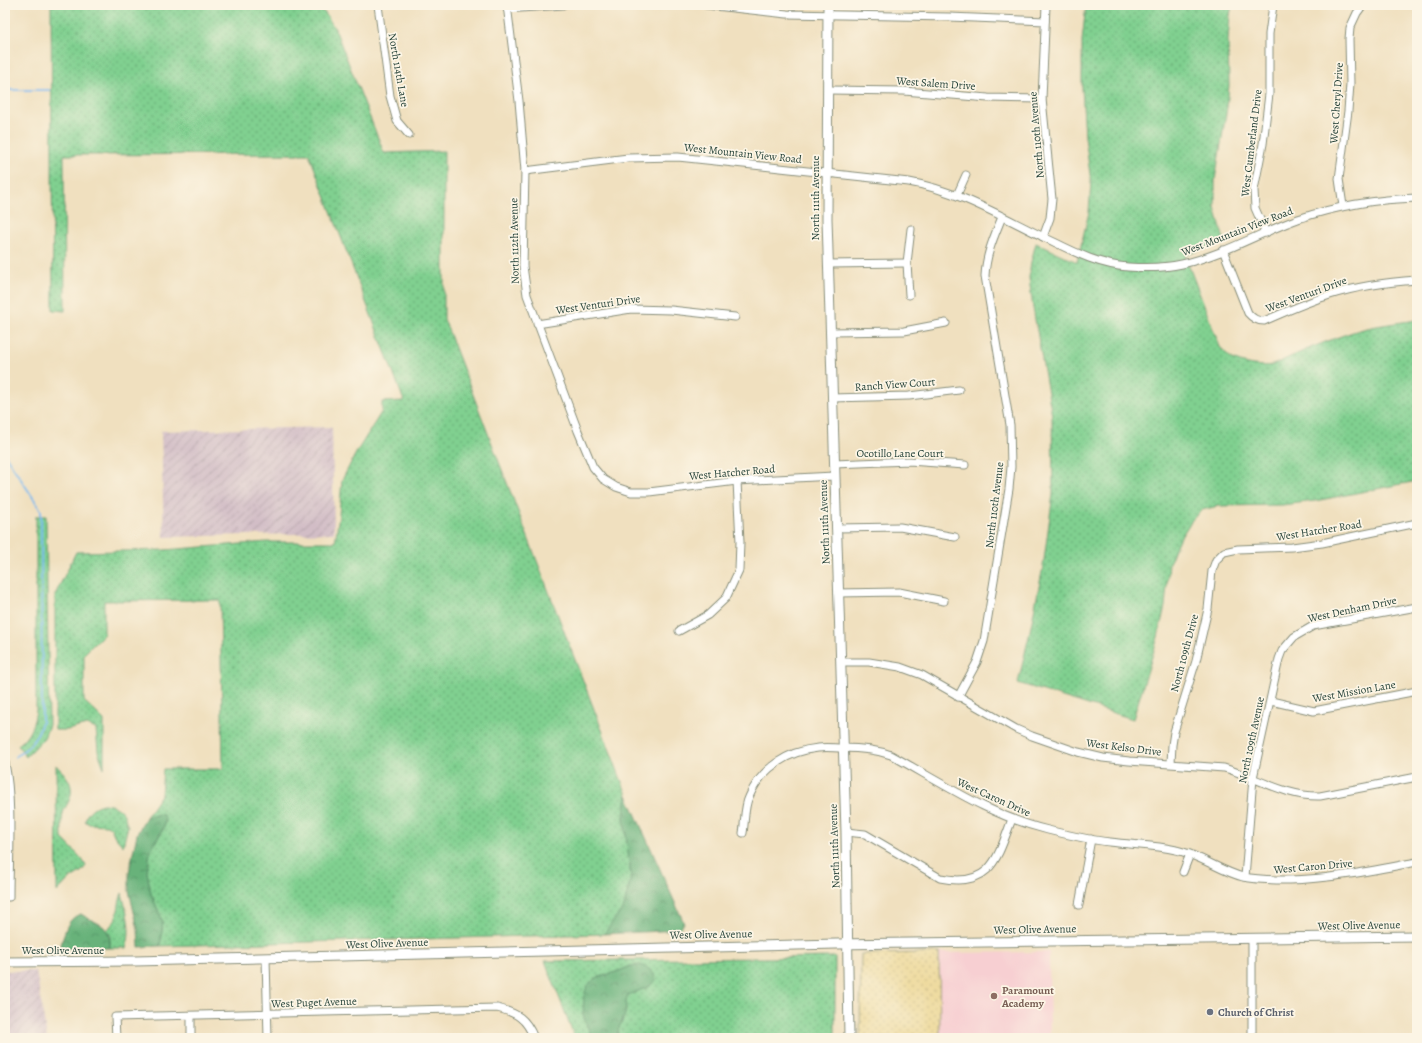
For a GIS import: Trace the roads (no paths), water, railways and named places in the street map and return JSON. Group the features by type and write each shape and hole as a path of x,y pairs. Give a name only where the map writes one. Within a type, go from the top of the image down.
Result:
{"main road":[{"name":"North 111th Avenue","path":"828,5 826,173 834,476 844,748 850,1038"},
{"name":"West Olive Avenue","path":"5,962 136,961 849,943 1417,936"}],"street":[{"name":"North 114th Lane","path":"378,5 390,96 397,121 409,135"},
{"path":"507,7 563,5"},
{"path":"706,5 787,14 828,16 949,16 1045,21"},
{"name":"North 110th Avenue","path":"1043,237 1050,218 1052,199 1042,99 1046,5"},
{"name":"West Cumberland Drive","path":"1266,233 1255,208 1254,190 1263,144 1269,94 1269,34 1273,5"},
{"name":"West Cheryl Drive","path":"1344,206 1339,179 1350,84 1350,28 1357,13 1363,5"},
{"name":"North 112th Avenue","path":"507,7 519,101 525,171 523,266 524,283 527,295 578,432 593,467 603,479 616,487 631,492"},
{"name":"West Salem Drive","path":"828,90 904,91 988,98 1042,99"},
{"name":"West Mountain View Road","path":"525,171 628,158 664,157 698,158 909,182 931,186 957,195 1085,257 1109,264 1128,267 1182,264 1223,250 1298,220 1344,206 1382,200 1417,198"},
{"path":"957,195 966,175"},
{"name":"North 110th Avenue","path":"958,697 977,662 984,641 1009,489 1011,467 1010,425 986,276 988,253 1002,217"},
{"path":"909,295 907,262 911,229"},
{"name":"West Venturi Drive","path":"1223,250 1248,313 1254,319 1259,321 1264,321 1328,295 1353,288 1379,283 1417,280"},
{"path":"828,264 907,262"},
{"name":"West Venturi Drive","path":"537,324 631,308 735,316"},
{"path":"831,332 904,331 946,323"},
{"name":"Ranch View Court","path":"832,398 909,396 958,390"},
{"name":"Ocotillo Lane Court","path":"834,464 909,461 965,465"},
{"name":"West Hatcher Road","path":"631,492 649,492 737,481 834,476"},
{"path":"679,631 708,615 726,598 739,570 740,542 737,481"},
{"name":"West Hatcher Road","path":"1224,552 1238,549 1292,547 1322,543 1417,523"},
{"path":"836,528 900,527 955,537"},
{"name":"North 109th Drive","path":"1171,763 1174,732 1196,661 1208,609 1212,571 1216,560 1224,552"},
{"path":"838,593 899,592 944,601"},
{"name":"West Denham Drive","path":"1294,637 1313,626 1417,607"},
{"name":"North 109th Avenue","path":"1245,877 1253,778 1279,659 1282,651 1294,637"},
{"name":"West Kelso Drive","path":"841,662 869,662 900,667 922,675 958,697 1021,731 1071,750 1103,758 1224,768 1281,790 1309,796 1320,796 1417,777"},
{"name":"West Mission Lane","path":"1270,701 1314,711 1417,691"},
{"name":"West Caron Drive","path":"743,833 748,798 758,780 771,767 785,757 800,751 819,748 844,748 880,750 891,754 958,794 1012,819 1046,830 1090,839 1159,846 1190,854 1233,874 1245,877 1263,880 1307,879 1346,875 1417,862"},
{"path":"5,763 8,780 7,897"},
{"path":"846,832 865,834 940,878 964,880 978,876 989,868 995,861 1012,819"},
{"path":"1079,905 1090,839"},
{"path":"1183,872 1190,854"},
{"path":"1252,938 1252,1038"},
{"path":"266,958 268,1038"},
{"name":"West Puget Avenue","path":"116,1038 115,1017 497,1008 513,1012 524,1020 534,1038"},
{"path":"191,1016 191,1038"}],"waterway":[{"path":"5,90 49,90"},
{"path":"5,455 41,510 42,722 38,734 32,742 15,757"}],"place":[{"name":"Paramount Academy","path":"994,996"},
{"name":"Church of Christ","path":"1210,1012"}]}
